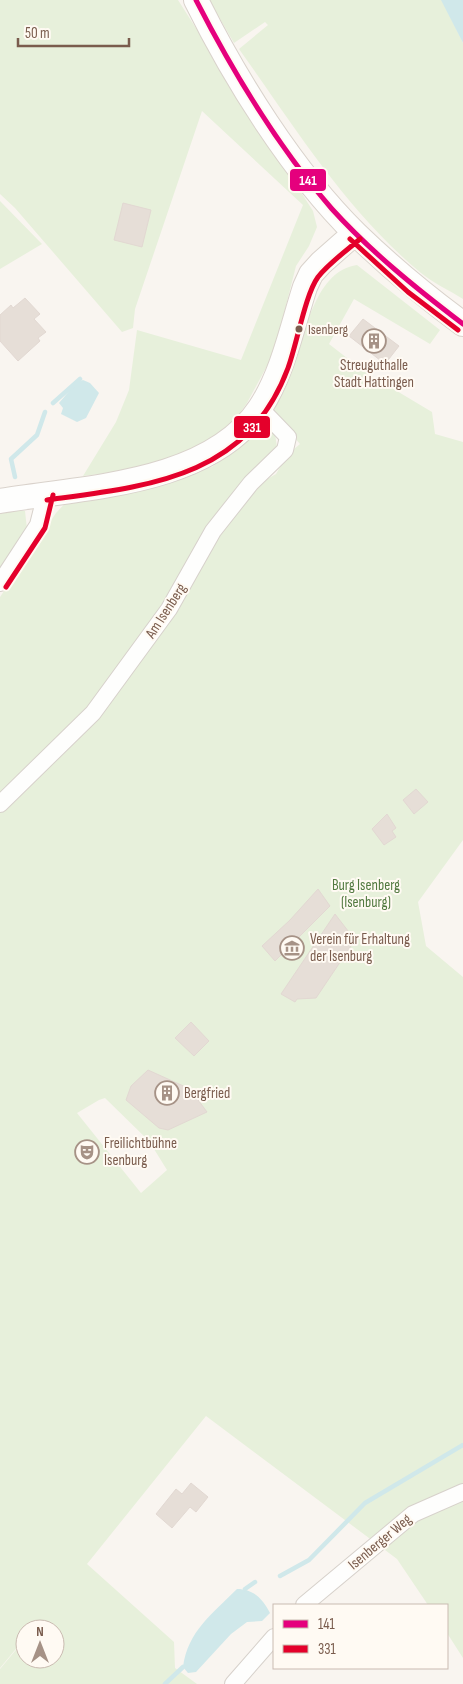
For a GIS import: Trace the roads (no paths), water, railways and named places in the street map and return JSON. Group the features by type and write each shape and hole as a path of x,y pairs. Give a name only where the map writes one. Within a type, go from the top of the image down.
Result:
{"street":[{"path":"196,0 215,38 249,94 301,171 354,233 412,286 463,324"},
{"path":"0,500 140,478 176,469 208,456 225,445 240,433 260,408 274,380 304,287 311,274 354,233"},
{"name":"Am Isenberg","path":"0,804 93,713 169,609 213,531 251,483 285,450 288,437 260,408"},
{"path":"0,583 38,525 46,493"},
{"name":"Isenberger Weg","path":"305,1604 413,1514 463,1492"},
{"path":"233,1684 273,1638"}],"water":[{"path":"441,0 463,0 463,43"},
{"path":"83,380 90,383 99,393 86,418 77,422 61,414 63,408 59,403 76,383"},
{"path":"237,1589 243,1589 256,1595 270,1613 262,1621 247,1622 231,1634 196,1672 188,1673 183,1667 190,1643 202,1624"}],"waterway":[{"path":"53,403 80,379"},
{"path":"15,477 11,459 37,435 45,412"},
{"path":"280,1576 309,1560 365,1503 463,1445"},
{"path":"245,1589 255,1582"},
{"path":"165,1684 183,1667"}],"place":[{"name":"Isenberg","path":"299,329"},
{"name":"Streuguthalle Stadt Hattingen","path":"374,341"},
{"name":"Verein für Erhaltung der Isenburg","path":"292,948"},
{"name":"Bergfried","path":"167,1093"},
{"name":"Freilichtbühne Isenburg","path":"87,1152"}],"park label":[{"name":"Burg Isenberg (Isenburg)","path":"366,894"}]}
